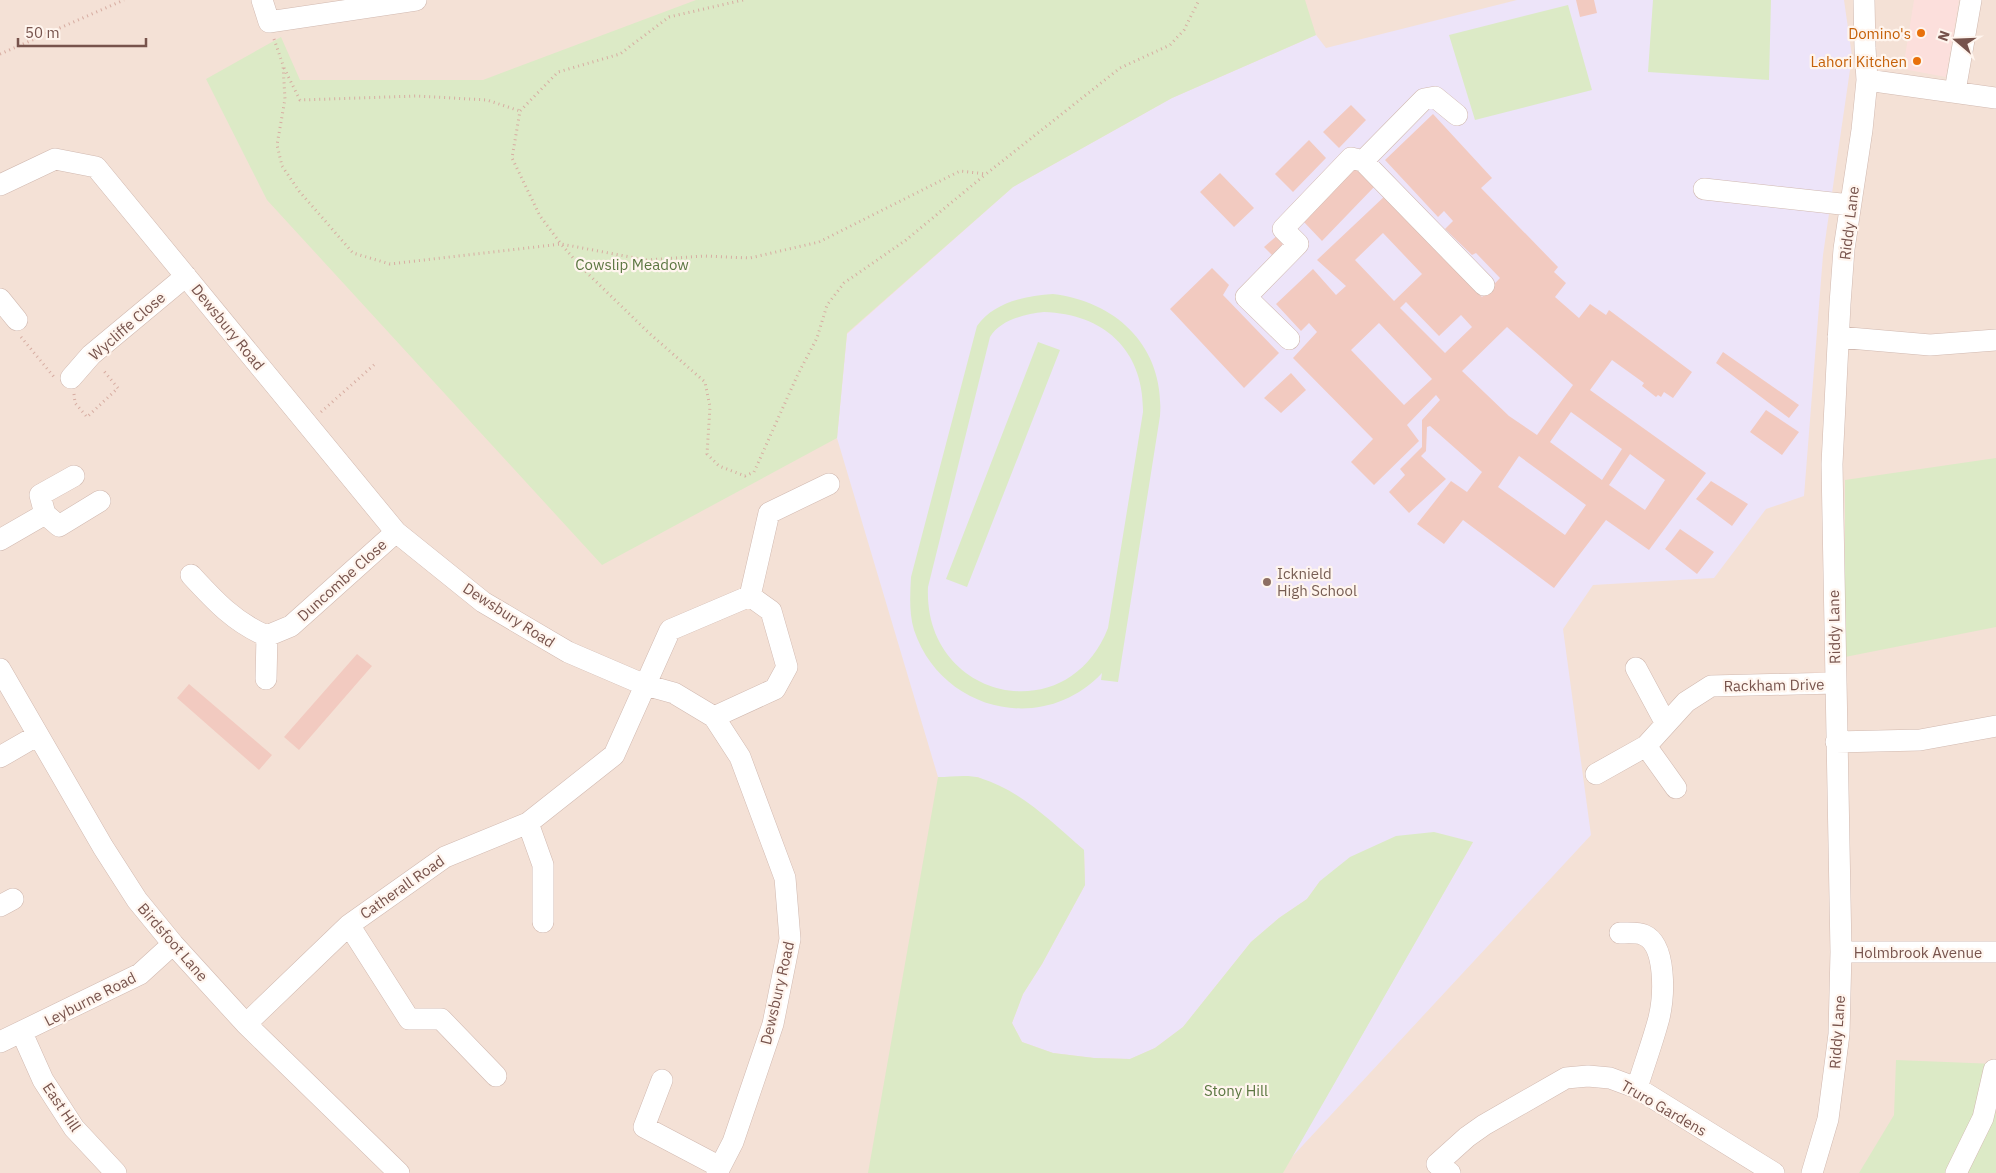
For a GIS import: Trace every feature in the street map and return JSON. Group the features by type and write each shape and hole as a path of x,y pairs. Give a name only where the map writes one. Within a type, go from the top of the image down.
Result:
{"street":[{"path":"262,0 269,22 408,1"},
{"name":"Riddy Lane","path":"1864,0 1864,48 1867,80"},
{"name":"Riddy Lane","path":"1812,1173 1828,1119 1839,1034 1841,952 1832,464 1838,337 1844,249 1862,130 1867,80 1876,49 1878,0"},
{"path":"1955,92 1971,0"},
{"path":"1867,80 1996,98"},
{"path":"1363,162 1424,99 1436,97 1457,115"},
{"path":"1288,339 1246,297 1298,244 1283,229 1352,158 1363,162 1484,285"},
{"name":"Dewsbury Road","path":"0,185 55,159 96,167 396,532 483,602 568,652 645,685 674,693 714,717 740,757 786,878 790,939 772,1024 733,1142 719,1170"},
{"path":"1704,189 1850,205"},
{"name":"Wycliffe Close","path":"71,378 91,356 186,276"},
{"path":"0,300 17,320"},
{"path":"1838,337 1930,345 1996,340"},
{"path":"74,476 40,496 45,514 59,526 100,501"},
{"path":"714,717 775,690 787,667 771,610 750,596 769,513 829,484"},
{"path":"0,540 45,514"},
{"name":"Duncombe Close","path":"267,636 291,626 396,532"},
{"path":"191,575 221,608 250,629 267,636 266,679"},
{"name":"Catherall Road","path":"246,1024 350,924 445,857 528,823 614,755 670,630 750,596"},
{"path":"1636,668 1666,722"},
{"name":"Birdsfoot Lane","path":"0,669 132,892 173,944 246,1024 399,1173"},
{"name":"Rackham Drive","path":"1596,774 1646,746 1686,702 1711,686 1835,683"},
{"path":"1836,742 1920,740 1996,726"},
{"path":"0,757 38,735"},
{"path":"1646,746 1676,788"},
{"path":"528,823 543,865 543,922"},
{"path":"350,924 408,1018 442,1019 496,1076"},
{"path":"1620,933 1643,934 1655,943 1660,957 1662,985 1660,1016 1637,1088"},
{"name":"Leyburne Road","path":"0,1042 22,1033 140,974 173,944"},
{"name":"Holmbrook Avenue","path":"1841,952 1996,952"},
{"name":"East Hill","path":"22,1033 43,1080 74,1128 116,1173"},
{"path":"1956,1173 1982,1118 1994,1070"},
{"name":"Truro Gardens","path":"1438,1170 1467,1137 1484,1125 1566,1078 1588,1076 1610,1078 1637,1088 1774,1173"},
{"path":"662,1080 644,1126 719,1170"}],"path":[{"path":"0,54 124,0"},
{"path":"743,0 669,17 620,54 558,72 520,111 512,158 540,216 561,244 581,267 649,333 705,382 710,408 706,454 719,466 745,476 754,472 798,374 817,338 827,305 844,283 906,240 1120,68 1170,45 1184,30 1199,0"},
{"path":"269,22 282,66 285,99 277,145 282,166 299,191 353,253 390,264 561,244 646,260 704,256 750,258 819,242 960,171 986,174"},
{"path":"282,66 300,100 417,96 487,100 520,111"},
{"path":"307,424 375,364"}],"shaded area":[{"path":"0,0 1996,0 1996,1173 0,1173"},
{"name":"Icknield High School","path":"1517,0 1844,0 1852,56 1823,255 1804,496 1766,509 1714,578 1593,585 1563,629 1591,835 1291,1158 1473,842 1320,881 1307,899 1279,918 1251,942 1183,1027 1155,1048 1130,1059 1094,1058 1053,1053 1022,1042 1012,1023 1023,994 1042,964 1085,885 1084,850 1032,807 978,777 938,777 837,438 847,334 1013,187 1172,98 1316,35 1326,48"},
{"path":"1914,0 1959,0 1946,77 1903,69"}],"green space":[{"name":"Cowslip Meadow","path":"696,0 1305,0 1316,35 1172,98 1013,187 847,333 837,438 602,565 267,200 206,79 281,37 300,80 483,80"},
{"path":"1653,0 1771,0 1769,80 1648,72"},
{"path":"1568,5 1592,90 1475,120 1449,35"},
{"path":"1053,294 1076,299 1098,307 1117,318 1133,332 1155,369 1160,392 1160,416 1118,682 1101,680 1102,673 1078,693 1052,704 1024,708 996,706 970,696 946,680 927,658 912,624 911,577 977,326 992,311 1001,306 1021,299","holes":["1044,312 1066,314 1102,328 1116,339 1128,354 1136,370 1141,390 1143,412 1108,628 1088,661 1062,682 1032,691 1001,689 972,677 948,655 933,625 928,587 990,337 1000,326 1021,316"]},
{"path":"1038,342 1060,350 967,587 946,579"},
{"path":"1996,458 1996,627 1845,657 1845,480"},
{"name":"Stony Hill","path":"970,776 995,783 1035,808 1084,850 1085,885 1042,964 1023,994 1012,1023 1022,1042 1053,1053 1094,1058 1130,1059 1155,1048 1183,1027 1251,942 1279,918 1307,899 1320,881 1350,857 1396,836 1434,832 1473,842 1283,1173 868,1173 938,777"},
{"path":"1896,1060 1996,1064 1996,1173 1859,1173 1894,1115"}],"building":[{"path":"1576,0 1594,0 1597,13 1580,17"},
{"path":"1351,105 1366,120 1339,148 1323,132"},
{"path":"1433,114 1492,178 1481,188 1558,267 1554,272 1566,283 1555,297 1579,318 1590,304 1606,315 1609,310 1692,372 1673,398 1664,392 1661,397 1658,395 1656,397 1642,386 1644,383 1612,360 1590,390 1706,473 1649,550 1606,520 1554,588 1463,520 1444,544 1417,524 1451,481 1467,492 1482,472 1430,426 1427,427 1426,451 1421,456 1446,479 1409,513 1389,492 1405,475 1400,469 1422,447 1422,420 1440,400 1436,395 1407,425 1419,441 1374,485 1351,462 1373,439 1293,358 1317,332 1309,323 1301,331 1276,304 1313,269 1336,295 1346,286 1317,260 1387,194 1482,297 1500,278 1476,253 1472,255 1445,229 1453,221 1444,211 1438,217 1385,160","holes":["1383,233 1422,274 1394,301 1355,260","1406,302 1439,336 1461,315 1472,327 1445,353 1400,308","1379,323 1432,379 1404,405 1351,350","1507,327 1573,385 1537,435 1509,416 1462,371","1571,412 1622,449 1602,480 1550,442","1630,454 1665,480 1645,510 1609,485","1519,456 1586,505 1565,535 1498,487"]},
{"path":"1309,140 1326,158 1293,192 1275,174"},
{"path":"1356,167 1375,186 1322,241 1303,221"},
{"path":"1220,173 1254,208 1234,227 1200,192"},
{"path":"1279,234 1286,241 1272,255 1264,247"},
{"path":"1212,268 1229,285 1223,295 1279,353 1244,388 1170,309"},
{"path":"1723,352 1799,405 1789,418 1716,363"},
{"path":"1291,373 1306,390 1281,413 1264,398"},
{"path":"1766,410 1799,432 1782,455 1750,432"},
{"path":"1711,481 1748,504 1732,526 1696,499"},
{"path":"1680,529 1714,552 1697,574 1665,549"},
{"path":"357,654 372,666 299,750 284,737"},
{"path":"189,684 272,755 259,770 177,698"}],"place":[{"name":"Domino's","path":"1921,33"},
{"name":"Lahori Kitchen","path":"1917,61"},
{"name":"Icknield High School","path":"1267,582"}]}
